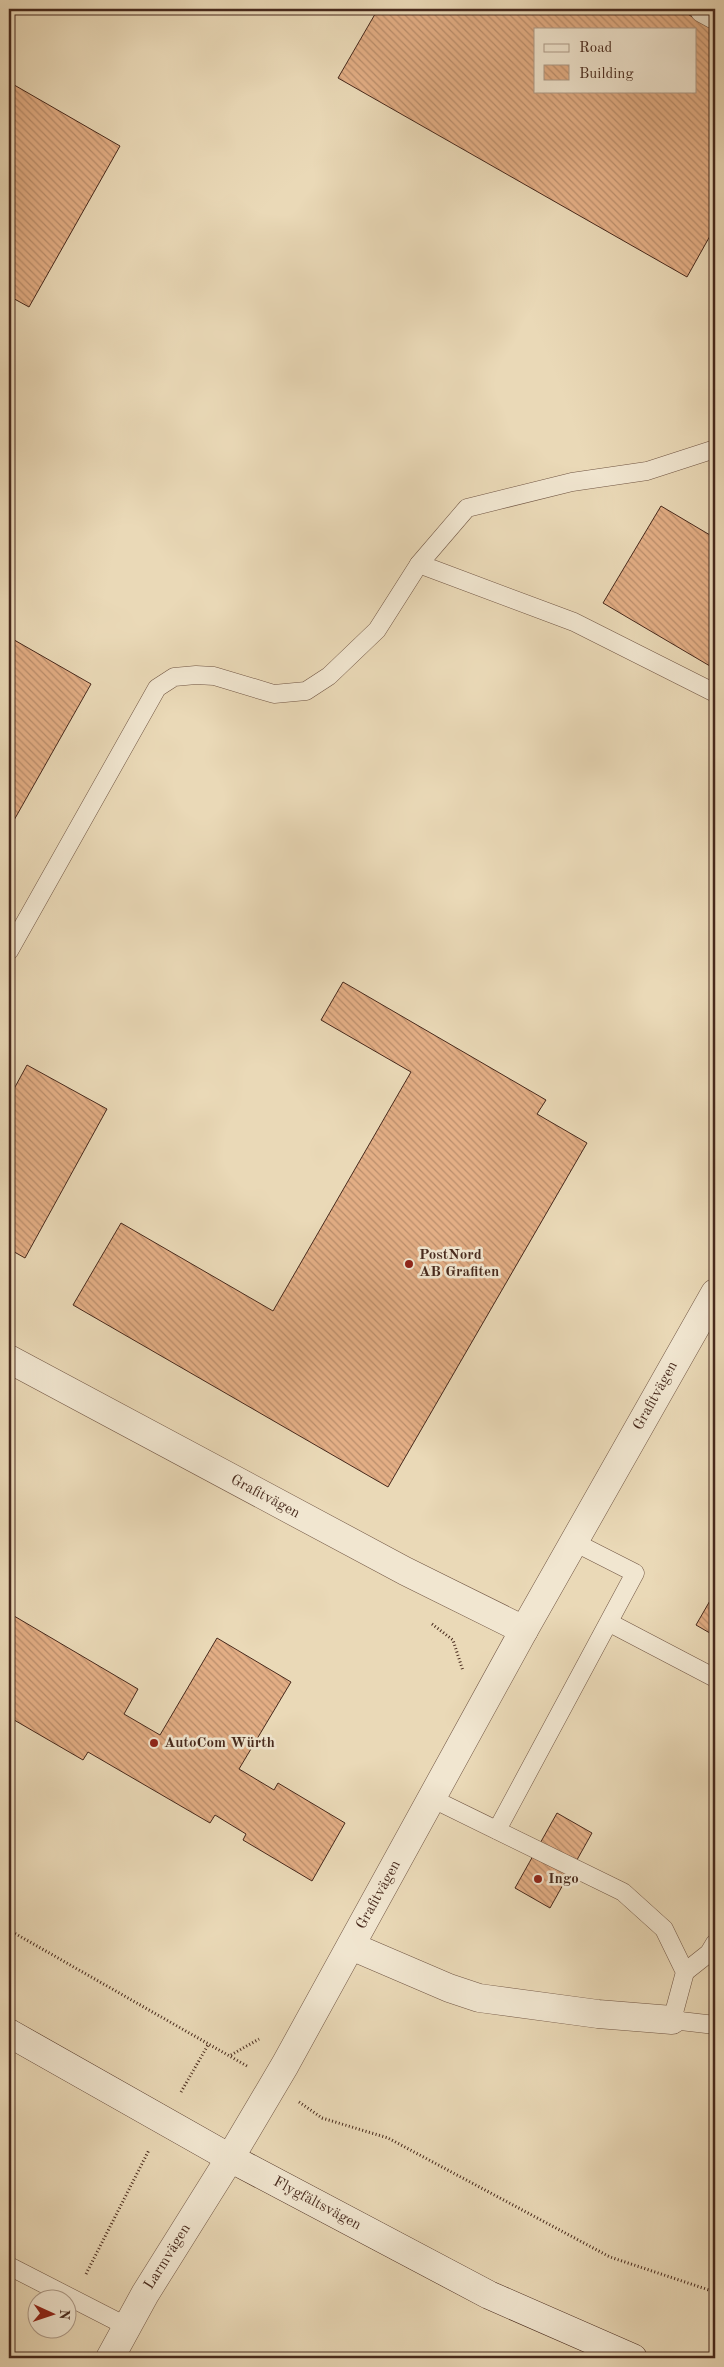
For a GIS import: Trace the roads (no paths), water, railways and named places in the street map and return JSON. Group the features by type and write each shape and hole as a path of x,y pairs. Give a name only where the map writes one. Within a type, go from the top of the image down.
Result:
{"street":[{"path":"704,9 715,15"},
{"name":"Grafitvägen","path":"230,2158 274,2084 433,1799 524,1630 715,1293"},
{"name":"Grafitvägen","path":"9,1359 405,1571 524,1630"},
{"path":"351,1946 449,1988 479,1998 569,2011 672,2020"},
{"name":"Flygfältsvägen","path":"9,2034 230,2158 490,2295 633,2358"},
{"name":"Larmvägen","path":"110,2358 145,2294 230,2158"}],"lane":[{"path":"9,951 157,688 174,677 196,675 214,676 274,694 306,691 330,676 377,630 419,564 466,508 572,482 647,471 715,449"},
{"path":"419,564 574,622 715,692"},
{"path":"497,1830 610,1623 635,1573 574,1542"},
{"path":"610,1623 715,1678"},
{"path":"433,1799 623,1892 664,1929 685,1972"},
{"path":"715,1943 709,1953 685,1972 672,2020 715,2025"},
{"path":"9,2266 128,2327"}],"place":[{"name":"PostNord AB Grafiten","path":"409,1264"},
{"name":"AutoCom Würth","path":"154,1743"},
{"name":"Ingo","path":"538,1879"}]}
